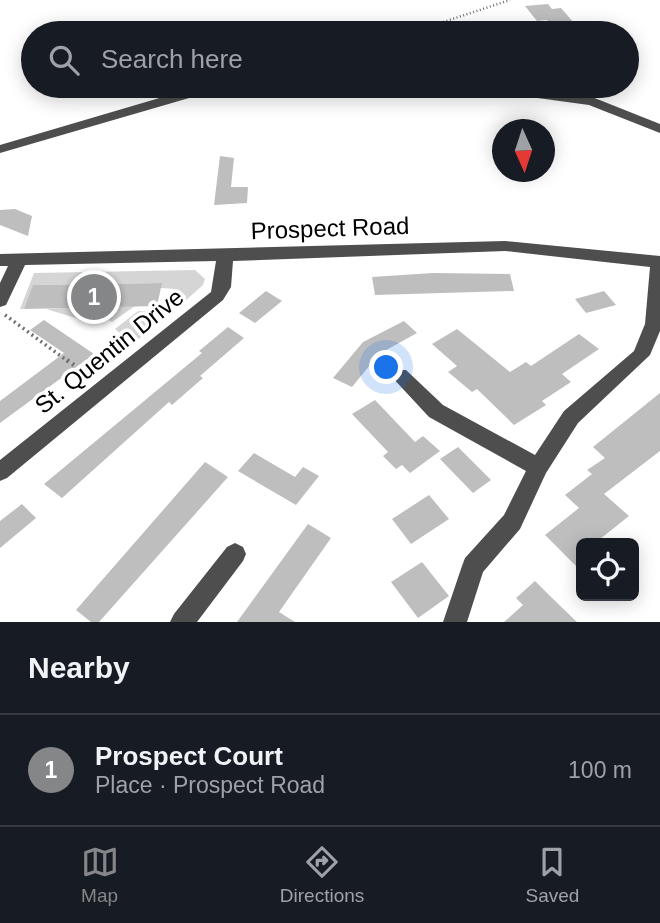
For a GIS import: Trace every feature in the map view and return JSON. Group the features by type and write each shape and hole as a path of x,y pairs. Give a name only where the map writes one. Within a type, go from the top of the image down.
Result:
{"street":[{"path":"0,149 174,98"},
{"path":"569,98 592,101 660,129"},
{"name":"Prospect Road","path":"0,260 18,262 505,246 659,262"},
{"name":"St. Quentin Drive","path":"0,472 217,296 222,287 225,256"},
{"path":"0,301 18,262"},
{"path":"455,622 473,566 512,522 538,467 571,417 641,355 654,324 659,262"},
{"path":"399,375 436,411 538,467"},
{"path":"182,622 235,554"}],"path":[{"path":"446,21 510,0"},
{"path":"0,312 103,386"}],"shaded area":[{"path":"195,270 205,279 203,285 185,301 186,296 175,289 161,288 161,283 34,285 24,309 20,309 34,273"},
{"path":"135,306 112,322 89,308 76,318 46,309"},
{"path":"138,311 155,312 154,319 159,322 96,375 81,365 121,334 115,329"}],"building":[{"path":"548,4 552,9 561,8 572,21 537,21 525,6"},
{"path":"220,156 234,158 231,187 248,187 247,203 214,205"},
{"path":"15,209 32,216 28,236 0,225 0,210"},
{"path":"433,273 510,274 514,291 375,295 372,277"},
{"path":"162,283 157,306 24,309 33,285"},
{"path":"266,291 282,301 255,323 239,313"},
{"path":"604,291 616,305 586,313 575,299"},
{"path":"44,320 94,354 0,423 0,401 64,353 30,330"},
{"path":"404,321 417,333 379,354 352,387 333,378 363,342"},
{"path":"228,327 244,338 200,376 203,378 172,405 169,402 62,498 44,484 202,353 199,351"},
{"path":"457,329 510,372 526,362 531,366 579,334 599,349 562,374 571,382 542,401 546,405 514,425 477,389 472,392 448,372 457,366 432,344"},
{"path":"660,393 660,451 604,494 629,516 601,538 576,538 576,566 545,535 579,508 565,495 592,474 587,470 605,458 593,447"},
{"path":"375,400 415,442 423,436 440,451 410,473 402,465 396,469 383,456 388,452 352,414"},
{"path":"458,447 491,480 473,493 440,459"},
{"path":"254,453 295,477 303,467 319,476 296,505 238,471"},
{"path":"205,462 228,477 99,622 91,622 76,610"},
{"path":"429,495 449,519 411,544 392,519"},
{"path":"22,504 36,518 0,548 0,521"},
{"path":"308,524 331,538 279,612 295,622 237,622"},
{"path":"422,562 449,596 418,618 391,582"},
{"path":"535,581 577,622 504,622 523,605 516,598"}],"place":[{"name":"Prospect Court","path":"94,297"}]}
